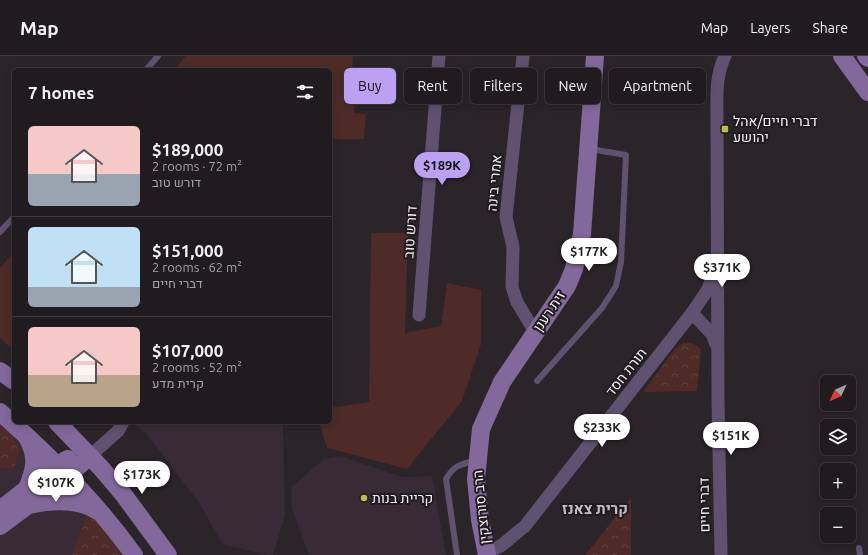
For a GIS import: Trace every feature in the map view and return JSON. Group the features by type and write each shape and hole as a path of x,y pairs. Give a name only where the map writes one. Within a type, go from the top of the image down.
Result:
{"street":[{"name":"דורש טוב","path":"419,315 440,56"},
{"name":"אמרי בינה","path":"523,56 506,217 513,247 512,286 517,302 535,332"},
{"name":"זית רענן","path":"478,460 481,429 495,395 515,361 566,286 574,270 582,234 595,56"},
{"name":"דברי חיים","path":"721,555 717,358 717,80 720,67 725,56"},
{"path":"842,56 868,92"},
{"name":"דברי חיים","path":"717,249 714,274 708,289 692,313 712,334 716,343 717,358"},
{"name":"תורת חסד","path":"486,554 502,545 525,526 692,313"},
{"path":"0,371 12,380"},
{"path":"0,412 12,422"},
{"path":"14,424 62,471 101,513 134,555"},
{"path":"59,424 90,456 123,494 168,555"},
{"path":"0,526 27,497 62,471 90,456 118,430 122,424"},
{"path":"21,430 28,439 35,459 27,497"},
{"name":"הרב סורוצקין","path":"478,460 476,478 480,520 486,554"},
{"path":"0,510 27,497 71,502 92,507 101,513"}],"lane":[{"path":"148,68 158,56"},
{"path":"537,381 602,308 616,286 620,268 626,155 588,149"},
{"path":"0,232 12,219"},
{"path":"457,555 446,479 452,470 458,466 478,460"},
{"path":"859,548 860,555"}],"shaded area":[{"path":"0,419 40,452 131,555 0,555"},
{"path":"136,424 283,424 285,515 273,555 267,555 222,544 200,504 146,433 136,426"},
{"name":"קריית בנות","path":"340,456 402,477 432,476 446,555 309,555 292,509 291,488 324,459"}],"green space":[{"path":"186,56 353,56 352,68 344,68 344,104 354,104 354,113 366,114 364,139 332,139 332,68 176,68"},
{"path":"371,233 408,233 405,333 441,326 447,283 481,290 481,344 462,401 407,469 327,448 320,424 332,424 332,408 369,402"},
{"path":"12,254 12,349 0,338 0,268"},
{"path":"684,342 694,344 701,349 697,391 643,392 675,349"},
{"path":"0,425 12,435 19,450 14,469 0,467"},
{"path":"631,498 631,555 585,555"},
{"path":"89,510 122,555 72,555"}],"place":[{"name":"דברי חיים/אהל יהושע","path":"725,129"},
{"name":"קריית בנות","path":"364,498"}],"district":[{"name":"קרית צאנז","path":"595,509"}]}
